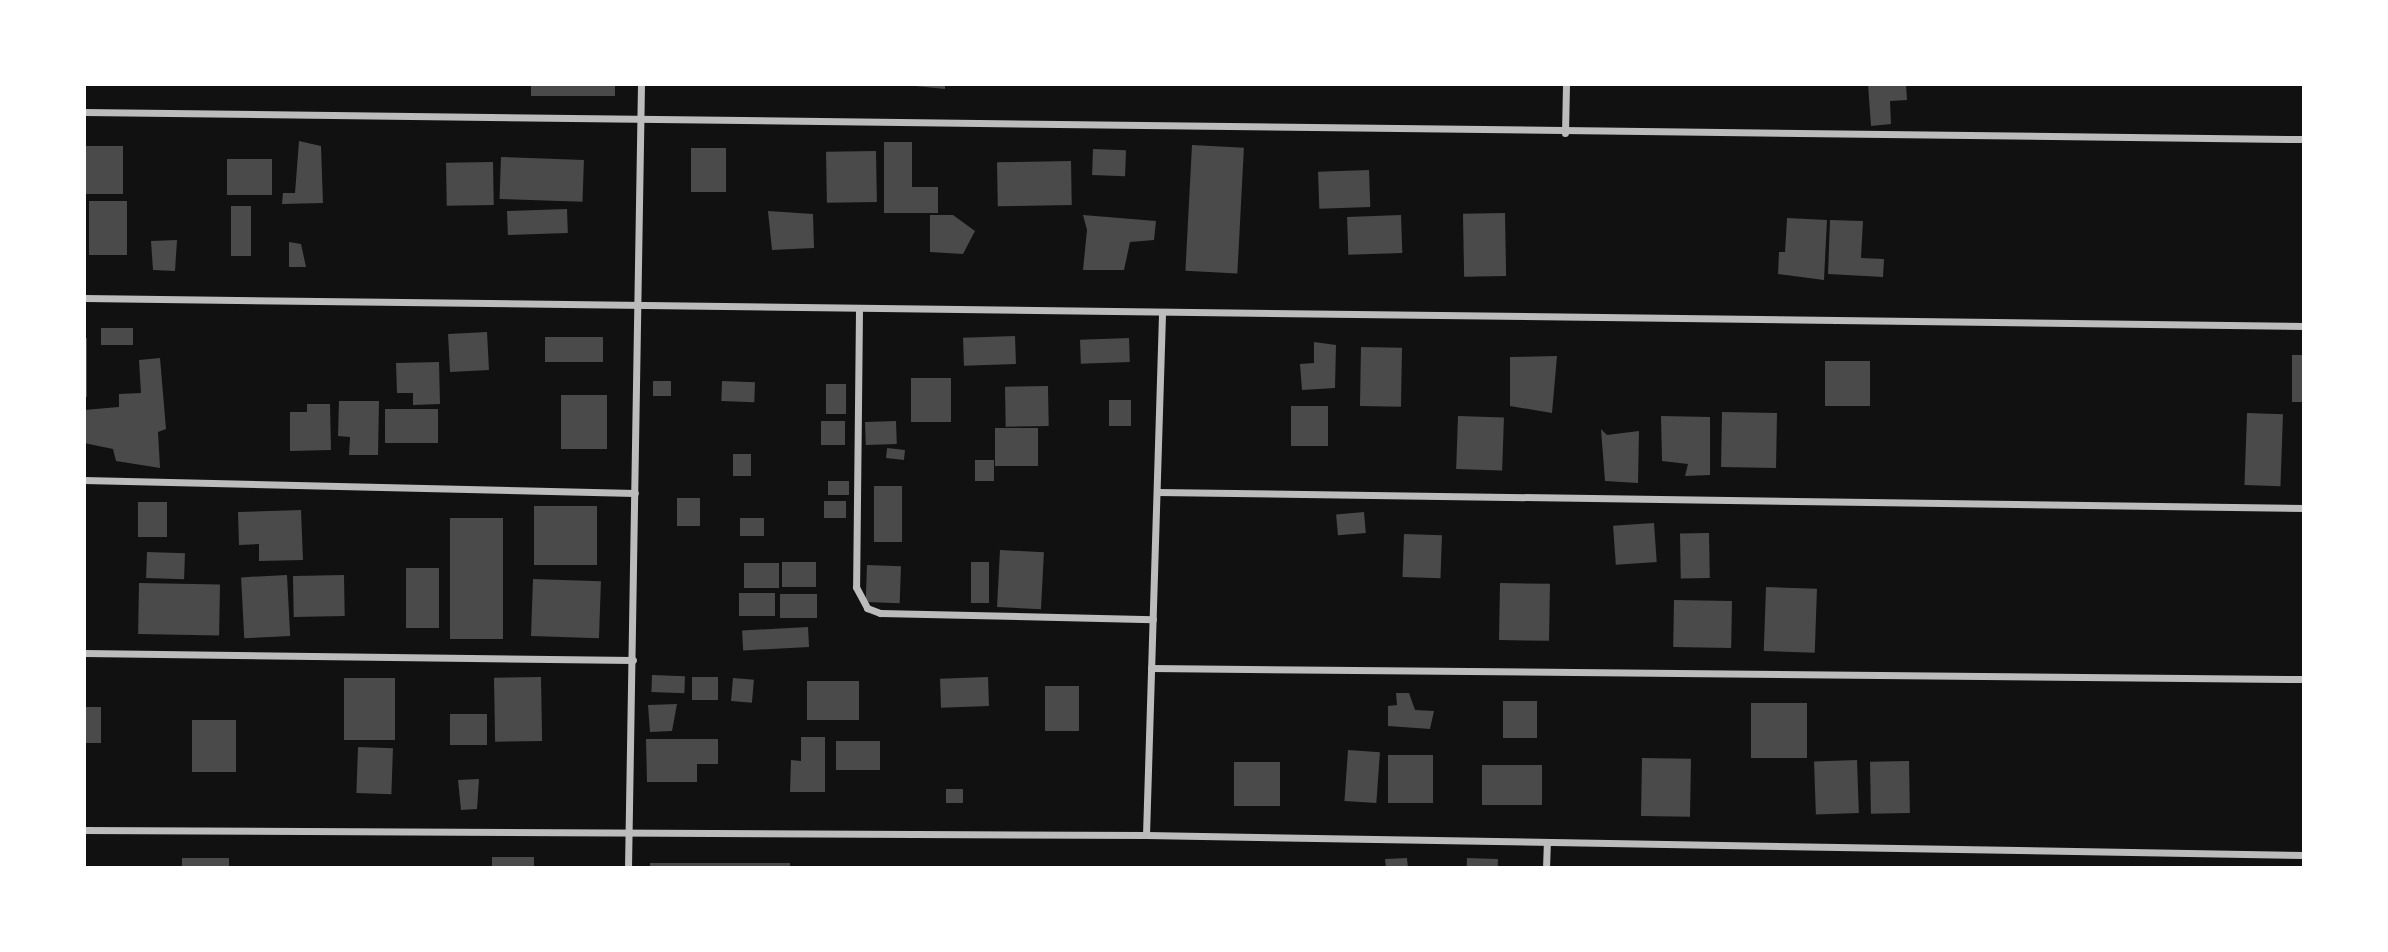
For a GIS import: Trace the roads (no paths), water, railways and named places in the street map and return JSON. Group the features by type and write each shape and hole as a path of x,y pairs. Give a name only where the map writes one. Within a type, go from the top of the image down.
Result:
{"street":[{"path":"628,868 641,84"},
{"path":"1565,132 1566,84"},
{"path":"84,112 641,116 1565,132 2304,139"},
{"path":"84,298 859,310 2304,326"},
{"path":"859,310 856,587 867,608 880,613 1153,619"},
{"path":"1146,835 1162,313"},
{"path":"84,480 635,493"},
{"path":"1157,492 2304,508"},
{"path":"84,653 633,660"},
{"path":"1151,668 2304,678"},
{"path":"84,830 630,835 1146,835 2304,855"},
{"path":"1546,868 1547,842"}]}
